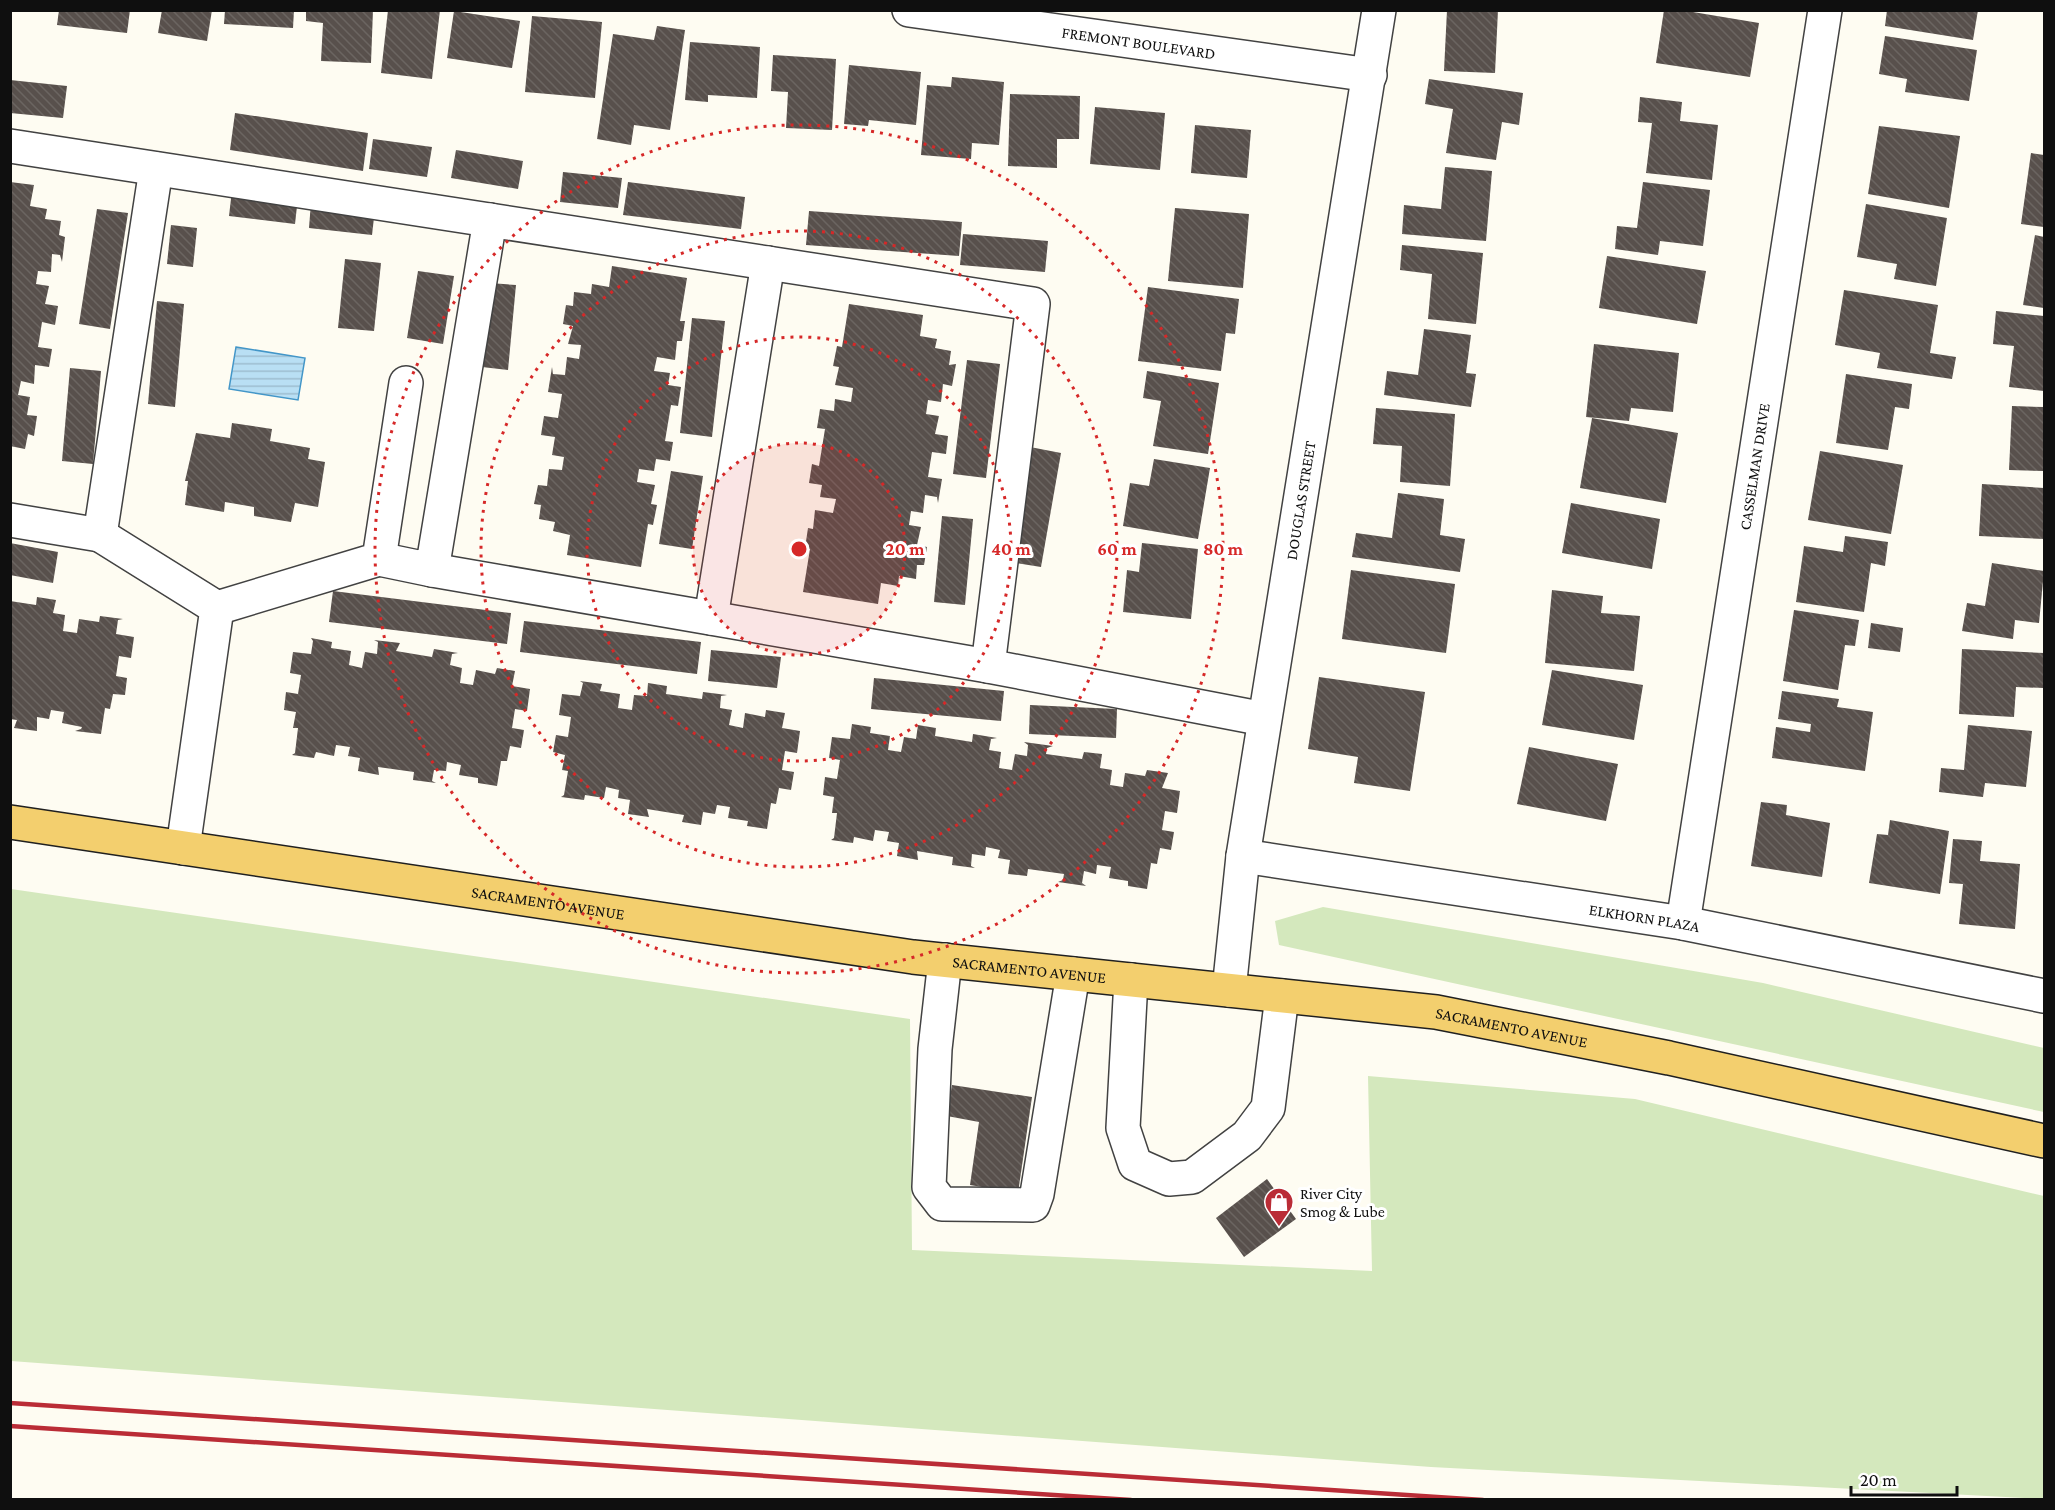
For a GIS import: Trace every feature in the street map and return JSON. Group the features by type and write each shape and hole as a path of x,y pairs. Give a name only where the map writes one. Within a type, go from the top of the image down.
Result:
{"main road":[{"name":"SACRAMENTO AVENUE","path":"10,822 945,960 1436,1012 1669,1058 2044,1141"}],"street":[{"name":"FREMONT BOULEVARD","path":"909,10 1370,75"},
{"name":"DOUGLAS STREET","path":"1228,990 1243,855 1379,10"},
{"name":"CASSELMAN DRIVE","path":"1683,923 1825,10"},
{"path":"10,146 1033,304 988,666"},
{"path":"100,535 156,169"},
{"path":"432,570 490,220"},
{"path":"711,618 768,263"},
{"path":"379,559 406,382"},
{"path":"10,520 100,535 217,608 379,559 988,666 1264,719"},
{"path":"183,848 217,608"},
{"name":"ELKHORN PLAZA","path":"1243,855 1683,923 2044,996"},
{"path":"945,960 935,1049 928,1186 942,1204 1033,1205 1073,974"},
{"path":"1131,980 1123,1128 1135,1164 1169,1179 1192,1176 1246,1136 1268,1108 1282,996"}],"green space":[{"path":"11,889 910,1019 912,1250 1372,1271 1368,1076 1635,1099 2044,1196 2044,1499 1431,1467 11,1361"},
{"path":"1323,907 1763,983 2044,1048 2044,1112 1279,945 1275,921"}],"water":[{"path":"236,347 305,358 298,400 229,389"}],"building":[{"path":"59,10 130,10 127,33 57,25"},
{"path":"162,10 212,10 207,41 158,33"},
{"path":"225,10 294,10 293,28 224,24"},
{"path":"306,10 373,10 371,63 321,61 323,23 306,21"},
{"path":"388,10 440,10 432,79 381,73"},
{"path":"1447,10 1498,10 1495,73 1444,71"},
{"path":"1664,10 1681,10 1759,23 1750,77 1656,63"},
{"path":"1887,10 1978,10 1973,40 1885,26"},
{"path":"454,11 520,21 512,68 447,58"},
{"path":"532,16 602,22 595,98 525,92"},
{"path":"657,26 685,30 670,130 634,125 631,145 597,139 613,34 654,40"},
{"path":"1885,36 1977,50 1969,101 1905,92 1907,79 1879,74"},
{"path":"690,42 760,47 757,98 708,95 708,102 685,100"},
{"path":"773,55 836,59 832,130 786,128 788,92 771,91"},
{"path":"849,65 921,72 916,125 869,120 868,126 844,124"},
{"path":"952,77 1004,82 999,145 972,143 971,159 921,155 927,85 951,87"},
{"path":"1429,79 1523,93 1519,125 1502,122 1496,160 1446,153 1453,109 1425,104"},
{"path":"10,80 67,86 63,118 10,113"},
{"path":"1010,94 1080,96 1079,139 1057,139 1057,168 1008,166"},
{"path":"1640,97 1682,102 1680,121 1718,125 1712,180 1646,173 1652,123 1638,122"},
{"path":"1095,107 1165,113 1160,170 1090,164"},
{"path":"235,113 368,133 363,171 230,150"},
{"path":"1195,125 1251,130 1247,178 1191,173"},
{"path":"1879,126 1960,136 1949,208 1868,194"},
{"path":"373,139 432,147 427,177 369,169"},
{"path":"456,150 523,161 518,189 451,178"},
{"path":"2031,153 2044,155 2044,227 2021,224"},
{"path":"1445,167 1492,171 1486,241 1402,234 1404,205 1441,209"},
{"path":"563,172 622,178 618,208 560,202"},
{"path":"10,182 34,185 30,206 47,209 45,219 61,221 59,235 65,237 62,262 60,255 52,254 51,272 38,271 36,284 49,286 45,304 58,306 55,325 42,322 38,347 52,349 49,367 35,365 34,384 21,381 18,395 30,397 27,415 37,416 34,436 28,434 25,449 10,446"},
{"path":"628,182 745,197 741,229 623,215"},
{"path":"1643,182 1710,190 1703,246 1660,241 1658,255 1615,249 1617,226 1637,228"},
{"path":"232,190 298,197 295,224 229,216"},
{"path":"311,202 375,209 372,235 309,228"},
{"path":"1866,204 1947,218 1936,286 1894,279 1897,264 1857,257"},
{"path":"1175,208 1249,214 1243,288 1168,281"},
{"path":"97,209 128,213 110,329 79,324"},
{"path":"809,211 962,222 959,256 806,245"},
{"path":"171,225 197,228 193,267 167,264"},
{"path":"963,234 1048,241 1045,272 960,265"},
{"path":"2035,235 2044,237 2044,308 2023,305"},
{"path":"1402,245 1483,253 1476,324 1428,319 1432,274 1400,270"},
{"path":"1607,256 1706,271 1697,324 1599,308"},
{"path":"345,259 381,263 374,331 338,328"},
{"path":"612,266 687,278 680,321 685,321 682,341 677,341 675,360 657,357 654,371 670,373 668,385 681,387 678,406 671,405 665,441 673,442 670,461 656,459 654,471 639,469 637,482 655,485 651,504 657,505 653,525 648,524 641,567 567,555 570,535 553,531 555,522 539,519 541,505 534,504 538,485 547,486 549,469 562,470 564,457 552,455 555,437 541,435 544,416 558,418 562,394 548,392 552,367 553,374 565,375 567,357 579,359 581,345 568,344 573,326 563,324 566,305 573,306 574,292 591,294 592,284 609,287"},
{"path":"418,271 454,276 443,344 407,338"},
{"path":"490,283 516,285 508,370 482,367"},
{"path":"1148,287 1239,299 1235,334 1226,333 1221,371 1138,361"},
{"path":"1844,290 1938,305 1930,353 1956,357 1952,379 1877,368 1880,353 1835,345"},
{"path":"157,301 184,304 175,407 148,404"},
{"path":"849,304 923,315 920,336 937,339 935,348 951,351 949,365 956,364 952,386 943,384 941,402 928,400 926,414 939,416 935,434 948,436 946,454 932,452 928,477 942,479 938,503 937,497 925,495 923,513 911,511 909,525 921,527 917,545 927,547 924,565 917,565 916,579 899,576 898,586 881,583 878,604 803,592 810,549 805,548 808,528 813,529 815,510 833,513 836,499 820,497 822,485 809,483 812,464 819,466 825,429 817,428 820,409 834,411 835,399 851,402 853,388 835,385 839,367 833,366 837,346 842,347"},
{"path":"1996,311 2044,316 2044,391 2009,387 2014,346 1993,344"},
{"path":"692,318 725,321 712,437 680,433"},
{"path":"1424,329 1471,335 1466,373 1476,374 1471,407 1384,395 1387,371 1418,375"},
{"path":"1594,344 1679,353 1673,412 1631,408 1629,421 1586,417"},
{"path":"967,360 1000,364 986,478 953,474"},
{"path":"70,368 101,371 93,464 62,461"},
{"path":"1147,371 1219,383 1208,454 1153,446 1161,401 1143,398"},
{"path":"1846,374 1912,384 1909,409 1895,407 1888,450 1836,443"},
{"path":"2012,406 2044,407 2044,471 2009,470"},
{"path":"1376,408 1455,414 1450,486 1400,482 1402,446 1373,444"},
{"path":"1592,418 1678,433 1666,503 1580,488"},
{"path":"232,423 272,429 270,441 310,448 308,459 325,462 318,507 295,503 291,522 254,516 254,507 225,502 224,512 185,505 188,481 185,481 196,433 230,438"},
{"path":"1030,447 1061,453 1041,567 1010,562"},
{"path":"1820,451 1903,465 1891,534 1808,520"},
{"path":"1154,459 1210,468 1198,539 1123,526 1130,483 1149,486"},
{"path":"671,471 703,476 692,549 659,544"},
{"path":"1982,484 2044,488 2044,539 1979,536"},
{"path":"1398,493 1444,499 1440,535 1465,539 1460,572 1352,557 1356,533 1392,538"},
{"path":"1571,503 1660,519 1652,569 1562,553"},
{"path":"942,516 973,519 965,605 934,602"},
{"path":"1845,536 1888,542 1885,566 1871,563 1864,612 1796,602 1804,546 1843,552"},
{"path":"10,543 58,552 53,583 10,575"},
{"path":"1142,543 1198,549 1191,619 1123,612 1127,570 1139,572"},
{"path":"1992,563 2044,571 2039,623 2015,620 2013,639 1962,631 1967,603 1985,606"},
{"path":"1351,570 1455,584 1446,653 1342,639"},
{"path":"1552,590 1603,596 1601,613 1640,616 1634,671 1545,663"},
{"path":"333,591 511,613 507,644 329,622"},
{"path":"37,597 56,600 53,613 65,615 63,631 77,633 79,619 99,622 100,616 123,619 118,620 116,634 134,637 131,658 119,656 116,676 127,678 125,695 113,694 110,709 105,708 101,734 75,731 82,727 62,723 64,712 51,710 49,719 37,717 37,731 14,728 17,720 10,719 10,601 36,605"},
{"path":"1794,610 1859,620 1855,646 1845,645 1838,690 1783,681"},
{"path":"524,621 701,642 697,674 520,652"},
{"path":"1871,623 1903,628 1900,652 1868,648"},
{"path":"311,638 332,642 331,648 351,651 349,665 362,668 365,652 377,654 378,642 374,640 400,643 396,651 432,657 434,649 458,653 452,654 450,665 462,668 460,683 473,685 476,670 495,674 497,668 515,671 512,686 530,689 527,711 515,709 512,728 524,730 521,748 510,746 507,761 501,761 497,786 478,783 478,778 459,775 461,765 447,762 446,771 434,770 432,781 436,783 413,780 414,772 378,767 379,775 358,771 360,758 348,756 350,747 336,745 334,756 316,752 314,758 292,755 295,753 298,728 293,728 296,712 284,710 286,692 298,694 301,675 290,673 293,652 311,654 313,641"},
{"path":"1962,649 2044,653 2044,688 2016,687 2014,717 1959,714"},
{"path":"711,650 781,657 777,688 708,681"},
{"path":"1552,670 1643,685 1634,740 1542,725"},
{"path":"1319,677 1425,692 1410,791 1354,783 1358,757 1308,749"},
{"path":"874,678 1004,691 1001,721 871,709"},
{"path":"580,681 602,684 600,691 620,694 618,708 632,710 634,695 647,696 648,683 667,686 666,694 702,699 703,692 727,695 721,696 720,708 732,710 729,725 743,728 745,713 765,717 766,710 785,713 782,728 800,731 797,753 785,751 782,770 794,772 791,790 779,788 776,804 771,803 767,829 747,826 748,821 728,818 730,807 717,805 715,814 703,812 701,825 682,822 684,815 647,809 649,817 628,814 630,800 618,798 619,790 606,787 604,798 585,795 584,800 561,797 564,795 568,771 562,770 565,755 553,752 556,735 568,737 571,717 559,715 562,694 580,696 583,683"},
{"path":"1782,691 1839,699 1837,707 1873,712 1865,771 1772,758 1776,727 1810,732 1811,724 1778,719"},
{"path":"1030,705 1117,709 1116,738 1029,734"},
{"path":"852,724 871,727 870,733 890,736 888,750 901,752 904,737 916,739 918,725 936,728 935,736 972,742 973,734 997,738 991,739 989,750 1001,752 999,768 1012,770 1015,754 1027,756 1028,745 1024,742 1053,746 1047,748 1046,754 1082,759 1084,752 1102,754 1100,768 1112,770 1110,785 1123,787 1125,773 1145,776 1147,770 1168,773 1162,788 1180,791 1177,813 1165,811 1162,830 1174,832 1171,850 1160,848 1157,864 1151,863 1147,889 1128,886 1128,881 1109,878 1111,867 1097,865 1096,874 1084,871 1082,883 1086,886 1058,882 1063,880 1064,874 1028,869 1027,876 1008,874 1010,860 998,858 1000,850 986,847 985,856 972,854 971,866 975,868 952,865 953,857 917,851 918,860 897,856 899,843 887,841 889,832 875,830 873,841 854,837 853,843 831,840 834,838 837,813 832,813 834,797 823,795 825,777 837,779 840,760 829,758 832,737 850,739"},
{"path":"1968,725 2032,731 2026,787 1985,783 1983,797 1939,792 1941,768 1964,770"},
{"path":"1529,747 1618,764 1606,821 1517,804"},
{"path":"1761,802 1787,805 1786,815 1830,823 1822,877 1751,866"},
{"path":"1890,820 1949,831 1940,894 1869,883 1877,834 1888,835"},
{"path":"1953,839 1982,841 1980,861 2020,864 2015,929 1959,924 1963,884 1949,883"},
{"path":"952,1085 1032,1097 1018,1193 970,1185 979,1122 947,1116"},
{"path":"1267,1179 1296,1219 1244,1257 1216,1218"}],"railway":[{"path":"10,1403 1483,1500"},
{"path":"10,1426 1131,1500"}],"place":[{"name":"River City Smog & Lube","path":"1279,1228"}]}
